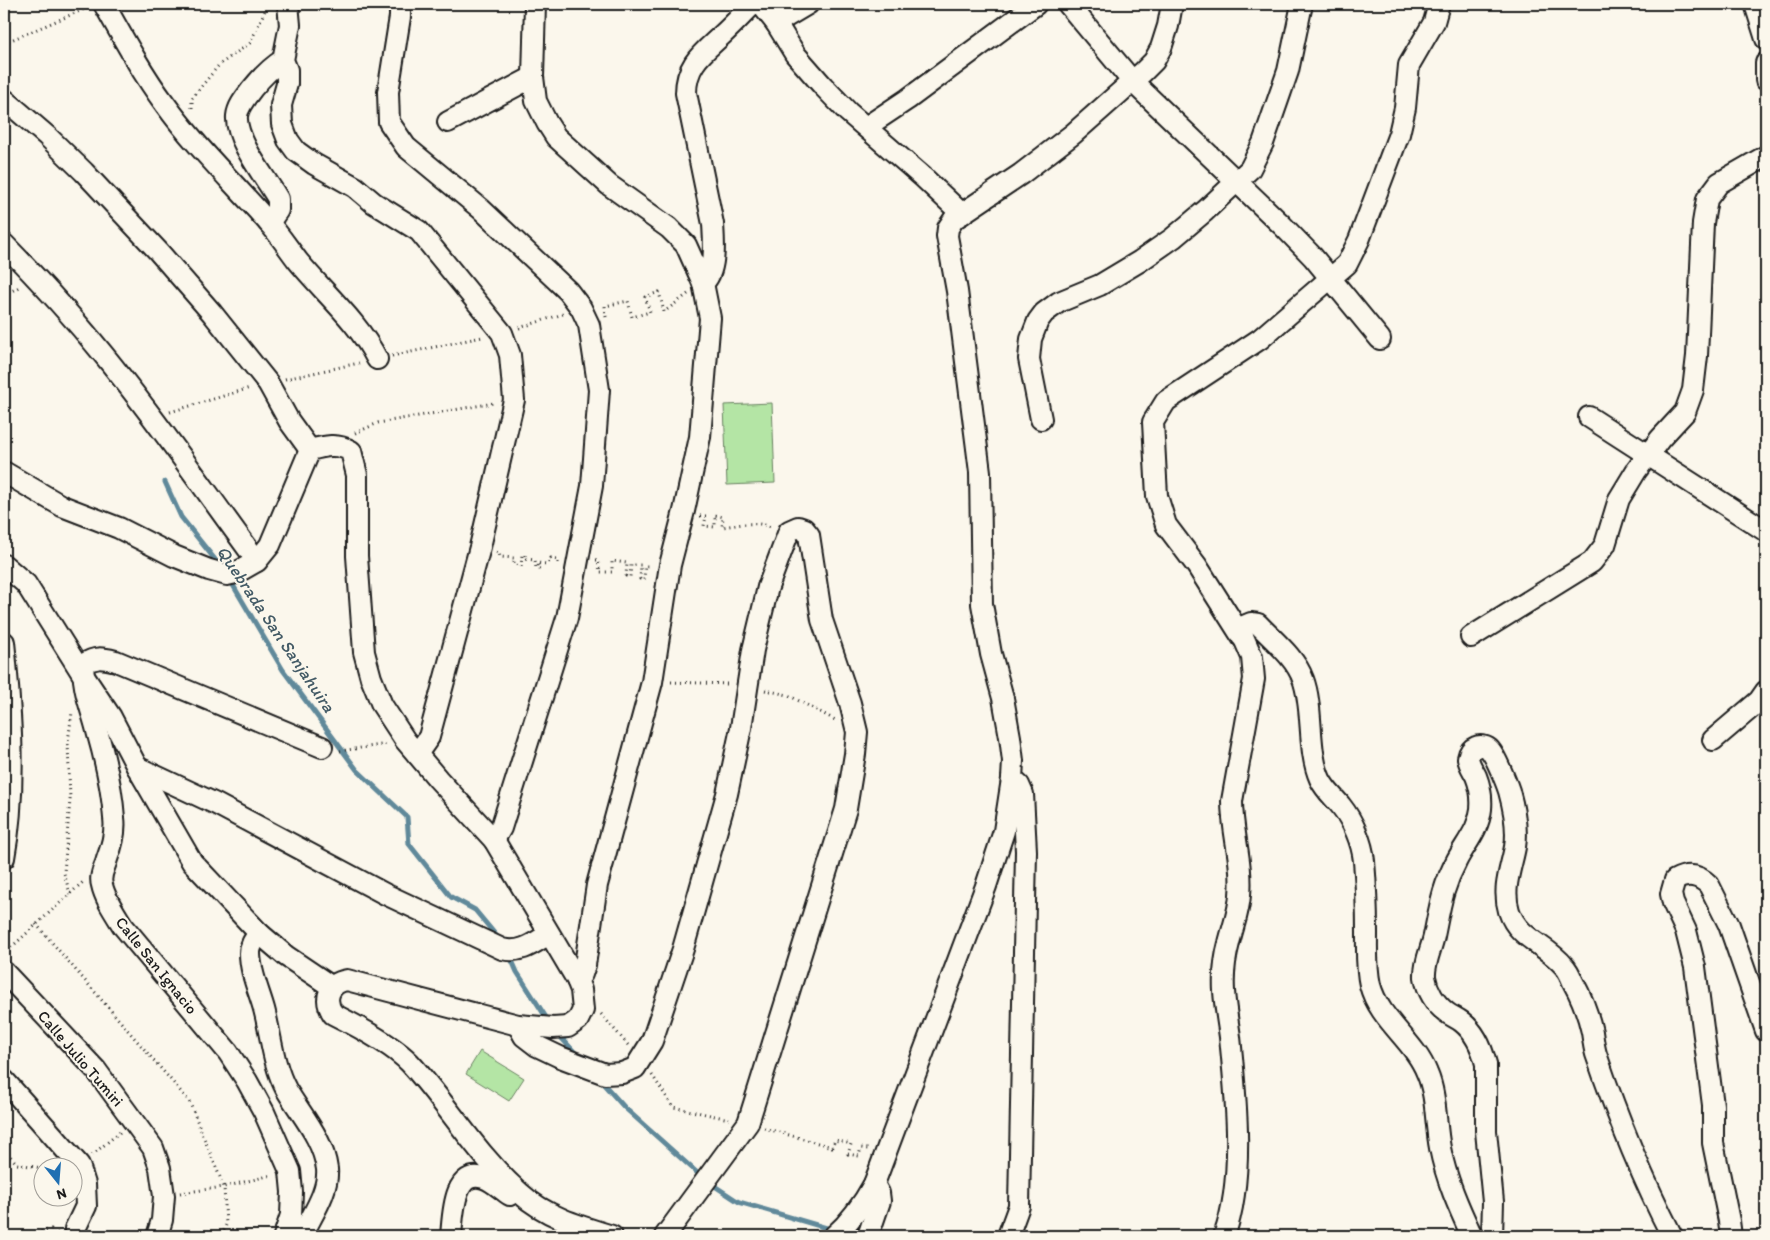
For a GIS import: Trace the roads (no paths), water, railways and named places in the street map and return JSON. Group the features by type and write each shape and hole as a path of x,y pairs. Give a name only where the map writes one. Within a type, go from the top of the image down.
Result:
{"street":[{"path":"288,4 290,25 283,60 287,70 281,104 282,124 288,140 296,151 314,164 355,188 374,203 419,231 502,333 510,356 514,400 480,547 429,738 417,754"},
{"path":"400,4 400,17 388,92 389,122 406,147 481,209 568,291 585,317 599,390 592,486 567,618 501,828 494,840"},
{"path":"535,4 533,77 536,102 556,137 609,184 669,228 686,245 703,283 710,318 700,437 670,565 652,682 597,885 585,965 582,974 577,980"},
{"path":"703,283 711,271 714,237 686,93 686,81 693,65 701,54 753,4"},
{"path":"761,4 776,23 795,54 842,106 962,214"},
{"path":"776,23 808,4"},
{"path":"866,127 908,99 1036,4"},
{"path":"1068,4 1133,82 1313,256 1380,339"},
{"path":"834,1236 847,1225 857,1212 874,1184 986,886 1004,831 1012,779 1013,761 1010,737 982,604 980,472 957,292 947,236 948,228 954,219 1021,174 1073,134 1133,82 1154,61 1161,48 1168,26 1172,4"},
{"path":"1041,419 1029,359 1031,339 1044,313 1058,302 1100,285 1173,238 1238,182 1250,169 1262,143 1288,71 1302,4"},
{"path":"1224,1236 1232,1211 1237,1170 1234,1082 1224,993 1224,976 1229,942 1238,910 1241,882 1239,854 1232,817 1232,801 1254,679 1252,657 1242,637 1196,566 1166,525 1157,496 1153,422 1166,402 1260,339 1347,264 1359,240 1399,134 1405,108 1409,65 1434,22 1439,4"},
{"path":"1755,4 1762,21 1766,39"},
{"path":"96,6 165,104 195,142 269,224 368,342 377,359"},
{"path":"269,224 278,210 278,199 239,134 237,115 243,101 256,84 283,60"},
{"path":"1766,63 1766,80"},
{"path":"448,122 533,77"},
{"path":"4,99 47,136 84,172 152,244 212,313 268,383 289,421 310,450"},
{"path":"1470,637 1592,562 1605,545 1619,499 1648,455 1685,412 1693,390 1703,223 1708,199 1720,184 1766,156"},
{"path":"4,244 37,278 103,354 152,417 257,561"},
{"path":"1589,417 1766,531"},
{"path":"310,450 323,446 343,447 351,451 357,475 357,556 364,652 371,678 382,705 395,726 417,754 494,840 577,980 581,990 583,1010 578,1020 568,1027 553,1028 518,1025 347,980 341,981 332,987 328,996 328,1002 333,1014 370,1035 408,1061 476,1146 520,1194 566,1222 612,1236"},
{"path":"4,472 62,506 118,528 174,556 209,570 227,574 236,573 257,561 270,545 310,450"},
{"path":"518,1025 524,1036 538,1046 560,1057 605,1074 622,1073 635,1068 642,1060 652,1041 683,949 727,794 742,728 753,650 768,587 787,534 798,527 804,529 809,535 822,620 850,703 857,732 856,754 846,809 748,1123 665,1236"},
{"path":"4,564 26,584 82,675 112,717 137,767 192,862 259,933 286,956 332,987"},
{"path":"1242,637 1244,626 1251,623 1258,624 1289,656 1303,679 1307,691 1315,759 1320,779 1348,817 1361,845 1364,860 1367,968 1371,988 1381,1010 1413,1048 1427,1073 1431,1085 1437,1131 1445,1169 1472,1236"},
{"path":"4,642 9,696 12,804 4,858"},
{"path":"82,675 84,664 90,660 100,657 116,661 330,749"},
{"name":"Calle San Ignacio","path":"82,675 98,733 113,805 115,830 102,873 101,884 123,926 228,1052 264,1112 290,1171 292,1192 290,1215 284,1236"},
{"path":"1713,740 1758,701 1766,691"},
{"path":"1492,1236 1493,1202 1487,1157 1486,1064 1484,1054 1469,1028 1446,1012 1435,1001 1425,977 1425,965 1434,937 1439,905 1444,889 1457,859 1476,830 1479,820 1481,810 1480,788 1468,758 1471,750 1482,746 1490,750 1508,786 1513,804 1515,845 1506,888 1506,899 1512,918 1521,932 1564,966 1579,993 1586,1012 1595,1052 1612,1098 1643,1175 1672,1236"},
{"path":"137,767 216,804 385,894 502,949 521,950 549,934"},
{"path":"1008,1236 1019,1206 1026,851 1023,794 1019,785 1012,779"},
{"path":"1731,1236 1713,1143 1713,1105 1696,967 1686,931 1673,903 1672,894 1675,880 1682,876 1690,875 1709,885 1729,925 1766,1031"},
{"path":"259,933 252,942 250,959 264,1009 271,1044 285,1088 312,1128 327,1170 325,1186 319,1203 302,1236"},
{"name":"Calle Julio Tumiri","path":"4,972 96,1070 154,1148 160,1168 164,1196 162,1220 157,1236"},
{"path":"4,1080 79,1165 86,1184 86,1206 75,1229"},
{"path":"452,1236 456,1196 463,1181 470,1178 484,1178 512,1196 520,1194"},
{"path":"868,1236 880,1200 879,1193 874,1184"}],"waterway":[{"name":"Quebrada San Sanjahuira","path":"165,482 181,517 221,567"},
{"name":"Quebrada San Sanjahuira","path":"230,580 283,670 357,770 407,817 409,844 451,897 475,910 499,939"},
{"name":"Quebrada San Sanjahuira","path":"510,956 517,972 549,1022"},
{"name":"Quebrada San Sanjahuira","path":"557,1033 578,1056"},
{"name":"Quebrada San Sanjahuira","path":"599,1079 625,1108 703,1178"},
{"name":"Quebrada San Sanjahuira","path":"710,1183 739,1202 830,1229"}]}
